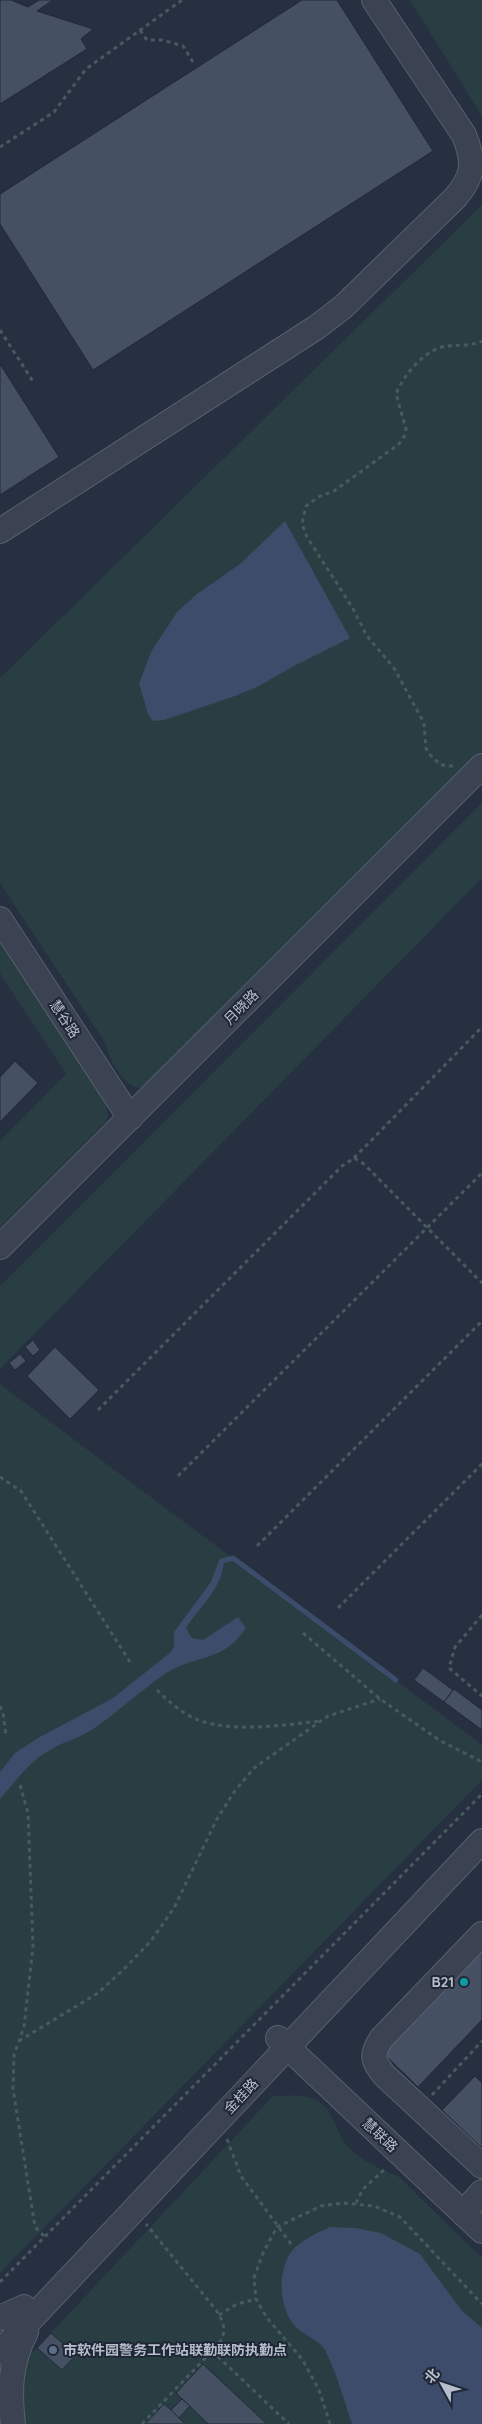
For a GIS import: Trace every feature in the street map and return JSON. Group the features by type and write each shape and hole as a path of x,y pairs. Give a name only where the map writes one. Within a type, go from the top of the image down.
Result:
{"street":[{"path":"0,531 317,327 350,300 467,184 471,170 472,154 464,135 374,0"},
{"name":"月晓路","path":"0,1247 480,768"},
{"name":"慧谷路","path":"0,919 130,1118"},
{"name":"金桂路","path":"0,2330 30,2310 134,2209 482,1823"},
{"name":"金桂路","path":"0,2352 30,2310 283,2043 482,1841"},
{"path":"482,1934 381,2039 373,2052 375,2063 384,2075 482,2166"},
{"name":"慧联路","path":"283,2043 402,2155 475,2219"},
{"path":"475,2219 482,2192"},
{"path":"0,2318 30,2310"},
{"path":"13,2424 9,2392 16,2352 30,2310"}],"path":[{"path":"0,147 54,112 86,69 182,0"},
{"path":"140,30 147,40 162,40 183,46 193,62"},
{"path":"0,330 34,383"},
{"path":"480,768 441,764 430,754 426,748 424,723 408,693 394,668 367,636 352,607 307,537 302,524 304,513 311,501 334,491 399,444 405,435 406,429 396,394 418,362 430,352 444,346 482,341"},
{"path":"98,1410 342,1166 354,1158 482,1028"},
{"path":"354,1158 364,1164 482,1283"},
{"path":"178,1476 482,1173"},
{"path":"257,1546 482,1321"},
{"path":"338,1608 482,1464"},
{"path":"0,1478 21,1491 130,1662"},
{"path":"482,1615 455,1647 449,1668 482,1696"},
{"path":"303,1633 380,1699 440,1740 482,1762"},
{"path":"156,1690 172,1705 203,1722 246,1726 275,1726 321,1720 380,1699"},
{"path":"0,1706 3,1713 6,1736"},
{"path":"19,2041 98,1993 151,1941 174,1908 217,1819 234,1792 254,1768 321,1720"},
{"path":"20,1785 28,1813 33,1946 24,2027 14,2055 14,2089 35,2227 44,2237"},
{"path":"0,2282 482,1794"},
{"path":"420,2108 482,2041"},
{"path":"225,2134 241,2176 291,2244"},
{"path":"356,2203 363,2189 402,2155"},
{"path":"330,2424 319,2390 302,2359 267,2318 256,2299 254,2278 263,2254 277,2227 321,2206 356,2203 374,2206 400,2217 482,2304"},
{"path":"134,2209 224,2322 224,2335 212,2351 142,2424"},
{"path":"219,2315 237,2304 256,2299"},
{"path":"212,2351 289,2424"}],"green space":[{"path":"410,0 482,0 482,116"},
{"path":"482,205 482,757 152,1088 135,1087 125,1080 116,1069 106,1044 0,883 0,678"},
{"path":"482,803 482,878 0,1369 0,1286"},
{"path":"0,940 104,1098 108,1116 105,1122 0,1227 0,1141 66,1074 0,973"},
{"path":"0,1384 482,1745 482,1780 0,2273"},
{"path":"273,2096 308,2097 322,2104 328,2111 343,2141 350,2149 369,2163 398,2176 482,2258 482,2424 27,2424 23,2417 22,2367 33,2352"}],"water":[{"path":"285,521 350,638 259,686 164,720 153,721 148,714 139,683 152,650 177,612 197,594 240,564"},
{"path":"219,1560 224,1561 215,1589 186,1628 192,1638 203,1640 238,1617 246,1628 237,1639 218,1653 187,1663 165,1674 93,1729 44,1754 24,1771 0,1799 0,1772 15,1753 38,1738 113,1698 171,1652 174,1646 174,1632 211,1582"},
{"path":"330,2227 355,2228 381,2233 420,2254 462,2311 482,2328 482,2424 352,2424 337,2378 326,2352 320,2344 294,2325 285,2309 283,2300 283,2272 289,2255 307,2238"}],"building":[{"path":"0,0 11,0 28,7 39,0 53,0 37,11 93,29 81,39 87,49 0,104"},
{"path":"302,0 337,0 433,151 93,370 0,224 0,194"},
{"path":"0,364 59,457 0,495"},
{"path":"15,1061 38,1083 0,1122 0,1077"},
{"path":"33,1340 40,1350 33,1356 25,1347"},
{"path":"55,1347 99,1390 70,1419 27,1376"},
{"path":"20,1354 26,1361 15,1370 9,1363"},
{"path":"423,1668 453,1690 444,1702 414,1680"},
{"path":"454,1689 482,1710 482,1730 444,1702"},
{"name":"B21","path":"482,1945 482,2020 418,2087 381,2051"},
{"path":"475,2076 482,2083 482,2148 442,2110"},
{"path":"51,2333 76,2355 62,2370 37,2348"},
{"path":"203,2364 267,2424 208,2424 176,2393"},
{"path":"182,2399 190,2406 179,2418 171,2410"},
{"path":"164,2404 171,2410 185,2424 145,2424"}],"waterway":[{"path":"222,1561 233,1558 396,1680"}],"place":[{"name":"B21","path":"464,1982"},
{"name":"市软件园警务工作站联勤联防执勤点","path":"53,2350"}]}
